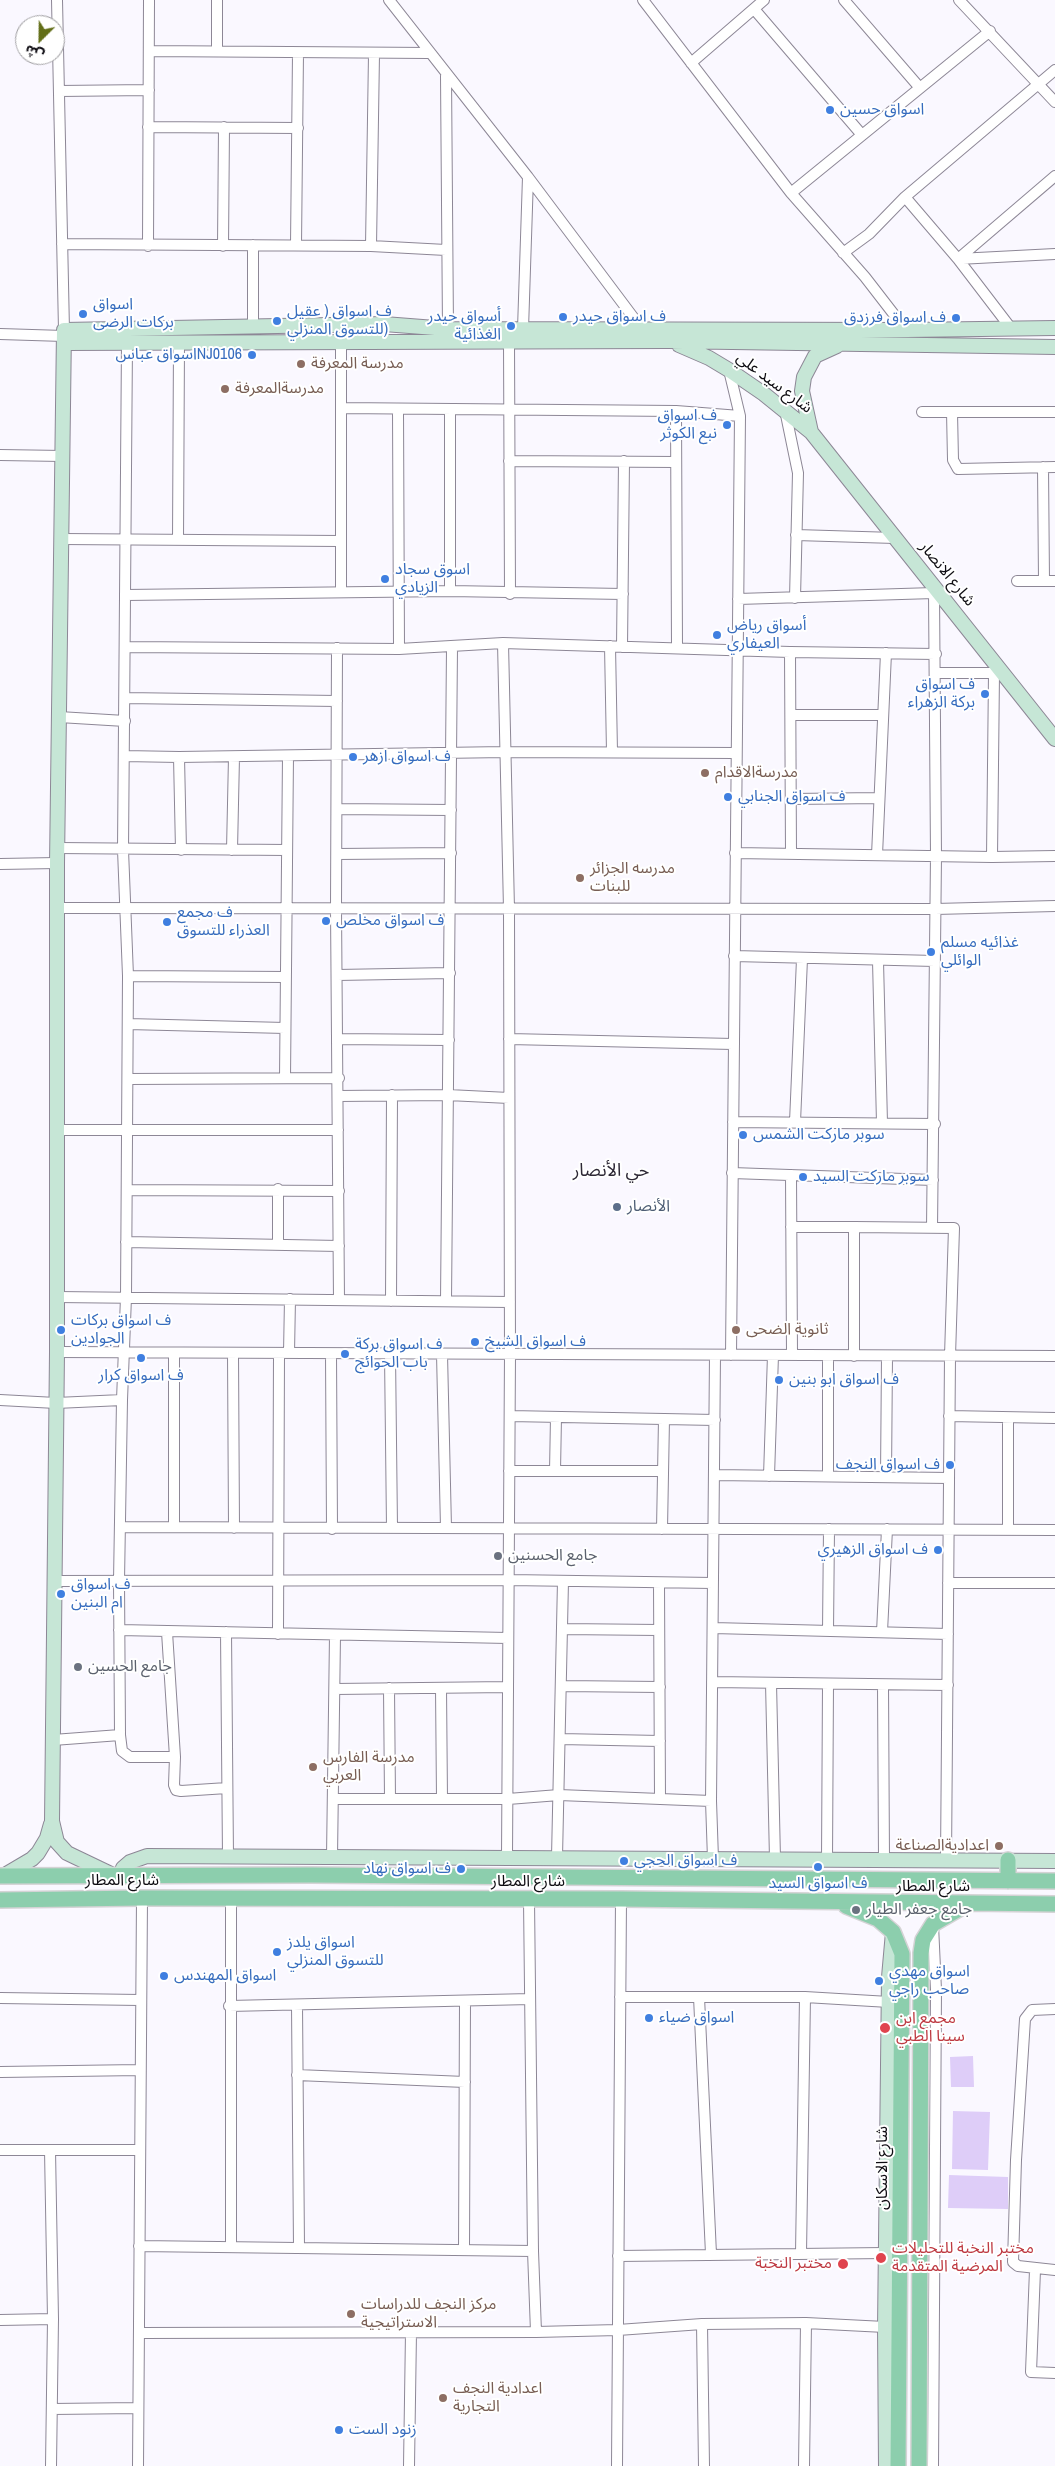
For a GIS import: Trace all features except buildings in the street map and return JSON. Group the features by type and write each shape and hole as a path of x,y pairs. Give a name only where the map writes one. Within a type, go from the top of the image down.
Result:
{"main road":[{"path":"1008,1860 1008,1881"},
{"name":"شارع المطار","path":"2,1876 310,1875 1055,1881"},
{"path":"310,1875 307,1888 313,1899"},
{"path":"271,1876 276,1888 272,1900"},
{"name":"شارع المطار","path":"0,1900 142,1898 272,1900 621,1899 1055,1904"},
{"name":"شارع الاسكان","path":"840,1903 878,1919 893,1932 902,1954 895,2005 901,2035 894,2201 898,2466"},
{"path":"919,2466 927,2285 928,2066 921,2033 921,1953 923,1940 933,1924 968,1904"},
{"path":"895,2005 911,2013 921,2008"},
{"path":"901,2035 911,2030 921,2033"}],"street":[{"path":"57,0 64,336 59,717 57,1352 52,1821 57,1842 66,1853 117,1875 130,1862 142,1856 1055,1861"},
{"path":"148,246 149,0"},
{"path":"217,0 217,51"},
{"path":"389,0 446,76 528,178 642,329"},
{"path":"642,0 791,193 906,330"},
{"path":"691,63 764,0"},
{"path":"844,0 920,88"},
{"path":"959,0 1055,102"},
{"path":"754,8 862,135"},
{"path":"791,193 990,31"},
{"path":"149,51 430,53"},
{"path":"296,245 298,53"},
{"path":"371,246 374,54"},
{"path":"843,253 870,234 905,197 1055,70"},
{"path":"446,76 448,329"},
{"path":"59,91 149,90"},
{"path":"148,126 298,128"},
{"path":"222,246 224,127"},
{"path":"958,259 1055,176"},
{"path":"523,329 528,178"},
{"path":"905,197 958,259 1010,327"},
{"path":"62,244 371,246 446,250"},
{"path":"253,245 253,327"},
{"path":"958,259 1055,254"},
{"path":"0,334 64,336 253,327 384,324 448,329 906,330 1010,327 1055,328"},
{"path":"384,324 385,342"},
{"path":"64,336 127,343 668,341 1055,347"},
{"path":"509,341 510,594"},
{"name":"شارع سيد علي","path":"668,341 689,348 729,370 785,410 811,432"},
{"path":"341,342 341,592"},
{"path":"127,343 124,908 128,976 128,1079 126,1297 123,1352 120,1527 120,1735 122,1751 130,1757 175,1757"},
{"path":"178,540 180,343"},
{"name":"شارع سيد علي","path":"811,432 802,391 804,377 815,356 844,344"},
{"path":"729,370 740,416 731,1355"},
{"path":"341,408 676,411 740,416"},
{"path":"398,409 399,649"},
{"path":"450,410 450,591"},
{"path":"785,410 798,472 795,598"},
{"path":"676,411 677,648"},
{"path":"922,412 1055,412"},
{"path":"952,412 953,460 958,469 1055,467"},
{"name":"شارع الانصار","path":"811,432 997,671 1055,739"},
{"path":"0,455 63,456"},
{"path":"509,461 676,462"},
{"path":"622,647 624,461"},
{"path":"1016,581 1050,581 1043,467"},
{"path":"796,535 895,538"},
{"path":"62,539 340,541"},
{"path":"126,594 450,591 510,594 623,594"},
{"path":"738,599 936,592 935,1124 932,1228"},
{"path":"126,647 399,649 452,648 503,643 790,652 936,654"},
{"path":"503,643 509,909 510,1416 507,1857"},
{"path":"610,646 612,752"},
{"path":"337,648 336,909 339,1078 339,1300"},
{"path":"446,1301 452,648"},
{"path":"790,652 791,854"},
{"path":"877,855 886,653"},
{"path":"936,673 997,671 992,857"},
{"path":"125,698 337,700"},
{"path":"791,714 883,715"},
{"path":"59,717 125,721"},
{"path":"124,756 234,757 505,752 736,753"},
{"path":"285,1078 288,756"},
{"path":"179,757 181,850"},
{"path":"232,850 234,757"},
{"path":"791,799 879,798"},
{"path":"337,809 451,810"},
{"path":"58,848 287,850"},
{"path":"337,854 451,853"},
{"path":"735,853 992,857 1055,856"},
{"path":"0,864 58,863"},
{"path":"58,908 935,909 1055,906"},
{"path":"734,956 935,961"},
{"path":"795,1122 802,959"},
{"path":"878,961 882,1123"},
{"path":"337,976 450,973"},
{"path":"128,976 286,977"},
{"path":"128,1024 285,1028"},
{"path":"338,1039 449,1040"},
{"path":"509,1039 733,1044"},
{"path":"128,1079 339,1078"},
{"path":"392,1095 392,1301"},
{"path":"338,1096 448,1095 509,1098"},
{"path":"733,1122 935,1124"},
{"path":"58,1130 338,1130"},
{"path":"732,1174 933,1180"},
{"path":"791,1175 792,1356"},
{"path":"127,1190 278,1189 339,1191"},
{"path":"278,1189 278,1245"},
{"path":"791,1227 954,1228 949,1416 946,1860"},
{"path":"854,1227 854,1356"},
{"path":"126,1242 339,1246"},
{"path":"57,1297 510,1302"},
{"path":"278,1634 277,1528 284,1353 290,1299"},
{"path":"57,1352 1055,1356"},
{"path":"174,1353 174,1527"},
{"path":"233,1353 234,1528"},
{"path":"331,1354 332,1529"},
{"path":"390,1354 392,1528"},
{"path":"442,1354 446,1528"},
{"path":"713,1859 711,1801 715,1355"},
{"path":"770,1476 773,1355"},
{"path":"828,1356 828,1476"},
{"path":"886,1356 886,1477"},
{"path":"0,1400 56,1403 122,1400"},
{"path":"510,1416 715,1420"},
{"path":"949,1416 1055,1418"},
{"path":"555,1471 556,1417"},
{"path":"1008,1418 1008,1530"},
{"path":"662,1529 664,1420"},
{"path":"509,1471 662,1470"},
{"path":"714,1474 949,1478"},
{"path":"120,1527 1055,1530"},
{"path":"828,1631 829,1529"},
{"path":"882,1632 887,1529"},
{"path":"54,1581 509,1580 713,1583"},
{"path":"557,1857 563,1581"},
{"path":"659,1583 660,1799"},
{"path":"948,1583 1055,1583"},
{"path":"713,1628 948,1634"},
{"path":"120,1630 508,1638"},
{"path":"562,1630 659,1630"},
{"path":"167,1632 175,1757 174,1785 176,1790 227,1788"},
{"path":"226,1632 228,1857"},
{"path":"332,1858 335,1635"},
{"path":"712,1682 948,1685"},
{"path":"771,1683 775,1859"},
{"path":"827,1860 828,1684"},
{"path":"882,1685 884,1860"},
{"path":"561,1686 660,1687"},
{"path":"335,1688 508,1687"},
{"path":"389,1688 390,1799"},
{"path":"441,1688 442,1799"},
{"path":"53,1740 120,1735"},
{"path":"560,1739 660,1741"},
{"path":"334,1799 508,1799 558,1795 711,1801"},
{"path":"2,1876 32,1859 38,1853 47,1838 52,1821"},
{"path":"138,2466 142,1898"},
{"path":"231,1899 229,2006 231,2247"},
{"path":"618,2466 621,1899"},
{"path":"529,1900 533,2251 536,2332"},
{"path":"928,2066 933,1924"},
{"path":"620,1997 806,1997 895,2005 894,2201 886,2253 886,2466"},
{"path":"699,1997 711,2254"},
{"path":"801,2253 806,1997"},
{"path":"0,1998 140,2000"},
{"path":"229,2006 530,1999"},
{"path":"464,2250 465,2001"},
{"path":"297,2005 299,2248"},
{"path":"1055,2008 1032,2010 1025,2019 1016,2160 1013,2262 1018,2266 1036,2270 1055,2270"},
{"path":"0,2072 140,2070"},
{"path":"297,2075 465,2082"},
{"path":"0,2150 139,2150"},
{"path":"50,2150 53,2319 51,2466"},
{"path":"139,2246 533,2251"},
{"path":"618,2256 886,2253"},
{"path":"1036,2270 1031,2372 1055,2373"},
{"path":"927,2285 933,2466"},
{"path":"0,2320 53,2319"},
{"path":"140,2332 536,2332 618,2330 702,2324 806,2323 885,2327"},
{"path":"804,2466 806,2323"},
{"path":"702,2324 704,2466"},
{"path":"409,2466 411,2332"},
{"path":"52,2409 138,2408"}],"shaded area":[{"path":"973,2056 974,2087 951,2087 950,2057"},
{"path":"953,2111 990,2112 988,2170 952,2169"},
{"path":"949,2175 1008,2177 1008,2209 948,2208"}],"place":[{"name":"اسواق حسين","path":"830,110"},
{"name":"اسواق بركات الرضى","path":"83,314"},
{"name":"ف اسواق حيدر","path":"563,317"},
{"name":"ف اسواق فرزدق","path":"956,318"},
{"name":"ف اسواق ( عقيل للتسوق المنزلي)","path":"277,321"},
{"name":"أسواق حيدر الغذائية","path":"511,326"},
{"name":"اسواق عباسNJ0106","path":"252,355"},
{"name":"مدرسة المعرفة","path":"301,364"},
{"name":"مدرسةالمعرفة","path":"225,389"},
{"name":"ف اسواق نبع الكوثر","path":"727,425"},
{"name":"اسوق سجاد الزيادي","path":"385,579"},
{"name":"أسواق رياض العيفاري","path":"717,635"},
{"name":"ف اسواق بركة الزهراء","path":"985,694"},
{"name":"ف اسواق ازهر","path":"353,757"},
{"name":"مدرسةالاقدام","path":"705,773"},
{"name":"ف اسواق الجنابي","path":"728,797"},
{"name":"مدرسه الجزائر للبنات","path":"580,878"},
{"name":"ف اسواق مخلص","path":"326,921"},
{"name":"ف مجمع العذراء للتسوق","path":"167,922"},
{"name":"غذائيه مسلم الوائلي","path":"931,952"},
{"name":"سوبر ماركت الشمس","path":"743,1135"},
{"name":"سوبر ماركت السيد","path":"803,1177"},
{"name":"الأنصار","path":"617,1207"},
{"name":"ف اسواق بركات الجوادين","path":"61,1330"},
{"name":"ثانوية الضحى","path":"736,1330"},
{"name":"ف اسواق الشيخ","path":"475,1342"},
{"name":"ف اسواق بركة باب الحوائج","path":"345,1354"},
{"name":"ف اسواق كرار","path":"141,1358"},
{"name":"ف اسواق ابو بنين","path":"779,1380"},
{"name":"ف اسواق النجف","path":"950,1465"},
{"name":"ف اسواق الزهيري","path":"938,1550"},
{"name":"جامع الحسنين","path":"498,1556"},
{"name":"ف اسواق ام البنين","path":"61,1594"},
{"name":"جامع الحسين","path":"78,1667"},
{"name":"مدرسة الفارس العربي","path":"313,1767"},
{"name":"اعداديةالصناعة","path":"999,1846"},
{"name":"ف اسواق الحجي","path":"624,1861"},
{"name":"ف اسواق السيد","path":"818,1867"},
{"name":"ف اسواق نهاد","path":"461,1869"},
{"name":"جامع جعفر الطيار","path":"856,1910"},
{"name":"اسواق يلدز للتسوق المنزلي","path":"277,1952"},
{"name":"اسواق المهندس","path":"164,1976"},
{"name":"اسواق مهدي صاحب راجي","path":"879,1981"},
{"name":"اسواق ضياء","path":"649,2018"},
{"name":"مجمع ابن سينا الطبي","path":"885,2028"},
{"name":"مختبر النخبة للتحليلات المرضية المتقدمة","path":"881,2258"},
{"name":"مختبر النخبة","path":"843,2264"},
{"name":"مركز النجف للدراسات الاستراتيجية","path":"351,2314"},
{"name":"اعدادية النجف التجارية","path":"443,2398"},
{"name":"زنود الست","path":"339,2430"}],"district":[{"name":"حي الأنصار","path":"611,1171"}]}
